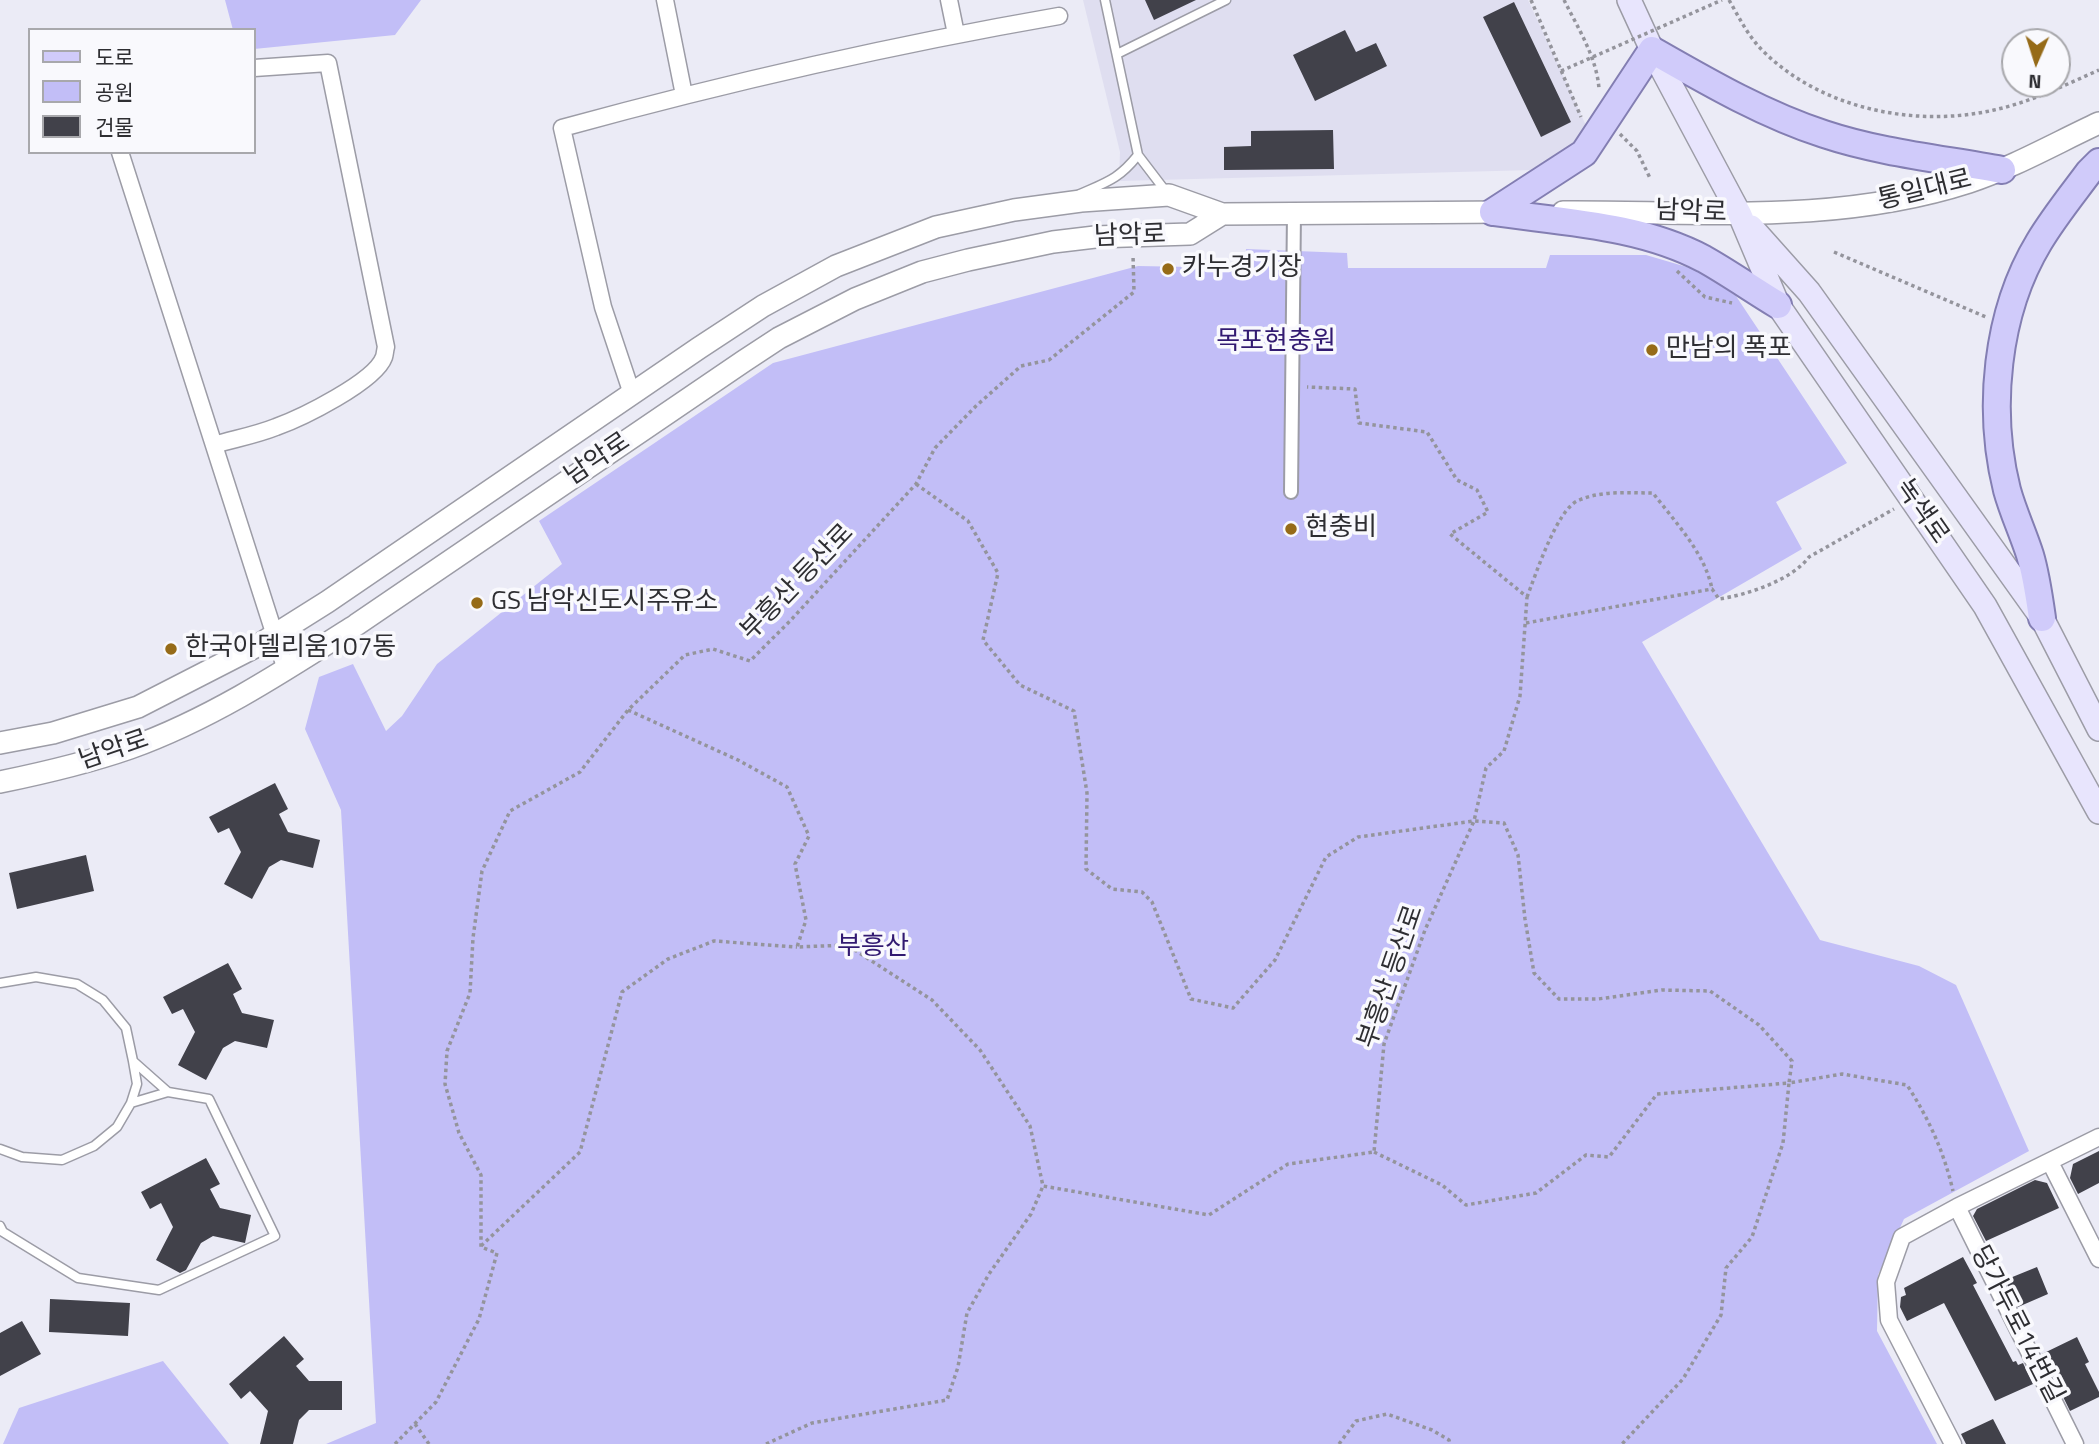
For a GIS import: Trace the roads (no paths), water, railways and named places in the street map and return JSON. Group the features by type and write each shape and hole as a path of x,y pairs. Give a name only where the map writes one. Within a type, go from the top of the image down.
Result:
{"main road":[{"name":"녹색로","path":"1629,0 1652,50 1740,215 1778,305 1985,606 2099,812"},
{"path":"1493,212 1584,153 1652,50 1728,94 1825,134 1875,147 2002,170"},
{"path":"2042,618 2031,557 2008,492 2000,456 1996,414 1997,374 2019,286 2038,244 2099,162"},
{"path":"1493,212 1619,229 1664,243 1703,258 1778,305"},
{"name":"녹색로","path":"1740,215 1809,292 2042,618 2099,729"}],"street":[{"path":"665,0 684,95"},
{"path":"949,0 956,34"},
{"path":"632,394 603,307 562,128 684,95 956,34 1059,16"},
{"path":"214,445 303,417 349,390 377,367 384,358 386,347 328,63 256,68"},
{"name":"통일대로","path":"1740,215 1834,210 1935,191 2002,170 2099,123"},
{"path":"121,154 286,670"},
{"name":"남악로","path":"0,743 52,733 138,707 276,635 763,306 836,266 936,227 1014,210 1057,204 1169,195 1222,214 1657,211 1740,215"},
{"path":"1291,492 1294,212"},
{"name":"남악로","path":"0,782 52,771 131,747 199,718 286,670 708,385 779,338 815,319 922,272 968,260 1053,242 1095,237 1190,234 1222,214"},
{"path":"1953,1444 1889,1320 1886,1283 1902,1237 2099,1137"},
{"path":"2050,1162 2099,1259"},
{"name":"당가두로14번길","path":"1957,1207 2075,1444"}],"lane":[{"path":"1105,0 1138,155 1169,195"},
{"path":"1117,54 1226,0"},
{"path":"1057,204 1116,178 1138,155"},
{"path":"0,983 36,977 77,984 103,1000 126,1028 137,1084 131,1103 117,1127 94,1146 62,1160 22,1157 0,1149"},
{"path":"133,1061 168,1092"},
{"path":"0,1226 3,1232 78,1278 159,1290 275,1236 209,1099 168,1092 131,1103"}],"place":[{"name":"카누경기장","path":"1168,269"},
{"name":"만남의 폭포","path":"1652,350"},
{"name":"현충비","path":"1291,529"},
{"name":"GS 남악신도시주유소","path":"477,603"},
{"name":"한국아델리움107동","path":"171,649"}],"park label":[{"name":"목포현충원","path":"1276,343"},
{"name":"부흥산","path":"873,948"}]}
